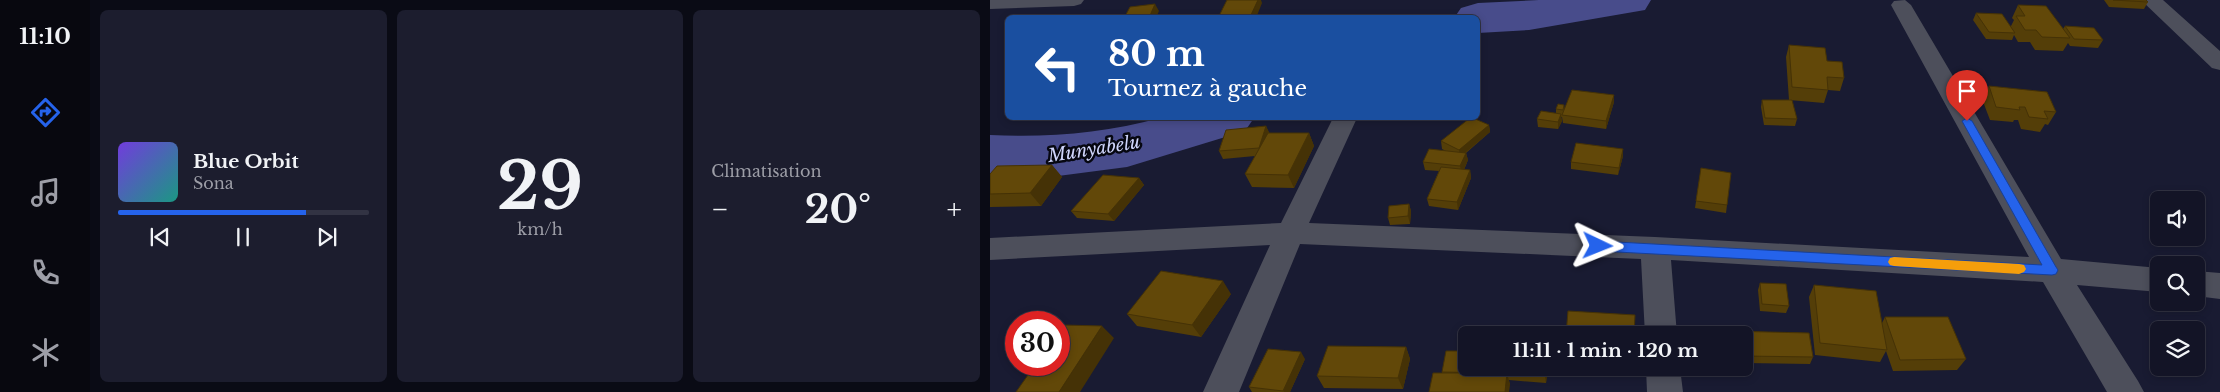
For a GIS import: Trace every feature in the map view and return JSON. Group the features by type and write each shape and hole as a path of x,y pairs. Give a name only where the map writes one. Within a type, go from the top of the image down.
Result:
{"street":[{"path":"990,3 1074,0"},
{"path":"2151,0 2220,63"},
{"path":"1902,5 2052,270 2126,392"},
{"path":"1221,392 1290,232 1344,120"},
{"path":"990,249 1290,232 1655,248 2052,270 2150,279"},
{"path":"1655,248 1660,326"},
{"path":"2205,285 2220,286"},
{"path":"1663,376 1664,392"}],"building":[{"path":"1227,0 1258,0 1251,15 1220,15"},
{"path":"2113,0 2146,0 2148,2"},
{"path":"1155,4 1150,15 1126,15 1130,7"},
{"path":"2018,5 2046,6 2070,38 2042,37 2036,30 2025,30 2016,16 2025,16"},
{"path":"1976,13 2002,14 2015,33 1989,32"},
{"path":"2065,26 2094,28 2103,40 2074,39"},
{"path":"1789,45 1825,48 1827,61 1842,62 1844,78 1827,77 1828,90 1792,87"},
{"path":"1989,86 2047,92 2056,112 2044,111 2048,119 2029,117 2025,107 2019,107 2020,110 1996,107"},
{"path":"1572,90 1614,95 1606,121 1562,115"},
{"path":"1762,100 1792,100 1797,119 1765,118"},
{"path":"1558,104 1564,105 1563,110 1556,109"},
{"path":"1541,111 1561,114 1558,122 1537,119"},
{"path":"1467,120 1478,120 1489,125 1459,150 1441,141"},
{"path":"1266,126 1259,148 1219,151 1226,130"},
{"path":"1268,133 1309,133 1288,175 1245,174"},
{"path":"1576,143 1623,149 1619,168 1571,162"},
{"path":"1429,149 1466,153 1460,166 1423,162"},
{"path":"1052,165 1030,193 990,194 990,174 997,166"},
{"path":"1441,167 1470,170 1457,202 1427,199"},
{"path":"1701,168 1731,173 1727,205 1696,201"},
{"path":"1103,175 1139,178 1108,214 1071,211"},
{"path":"1409,204 1408,216 1388,218 1389,206"},
{"path":"1161,271 1223,281 1192,325 1127,314"},
{"path":"1760,283 1786,284 1789,306 1762,304"},
{"path":"1814,285 1876,291 1887,350 1820,343"},
{"path":"1568,311 1635,315 1634,326 1567,326"},
{"path":"1885,317 1948,317 1966,359 1900,360"},
{"path":"1070,325 1102,326 1070,375"},
{"path":"1753,332 1809,333 1813,357 1753,356"},
{"path":"1328,346 1406,347 1398,378 1317,376"},
{"path":"1268,349 1301,352 1283,391 1249,387"},
{"path":"1446,351 1458,351 1458,372 1442,372"},
{"path":"1433,373 1458,373 1458,376 1507,376 1505,392 1429,392"},
{"path":"1027,376 1069,376 1059,392 1016,392"}],"waterway":[{"name":"Munyabelu","path":"1480,18 1529,16 1628,0"},
{"name":"Munyabelu","path":"990,156 1035,158 1127,147 1218,120"}],"slow traffic":[{"path":"1894,262 2019,269"}],"route":[{"path":"1598,246 2052,270 1967,121"}]}
